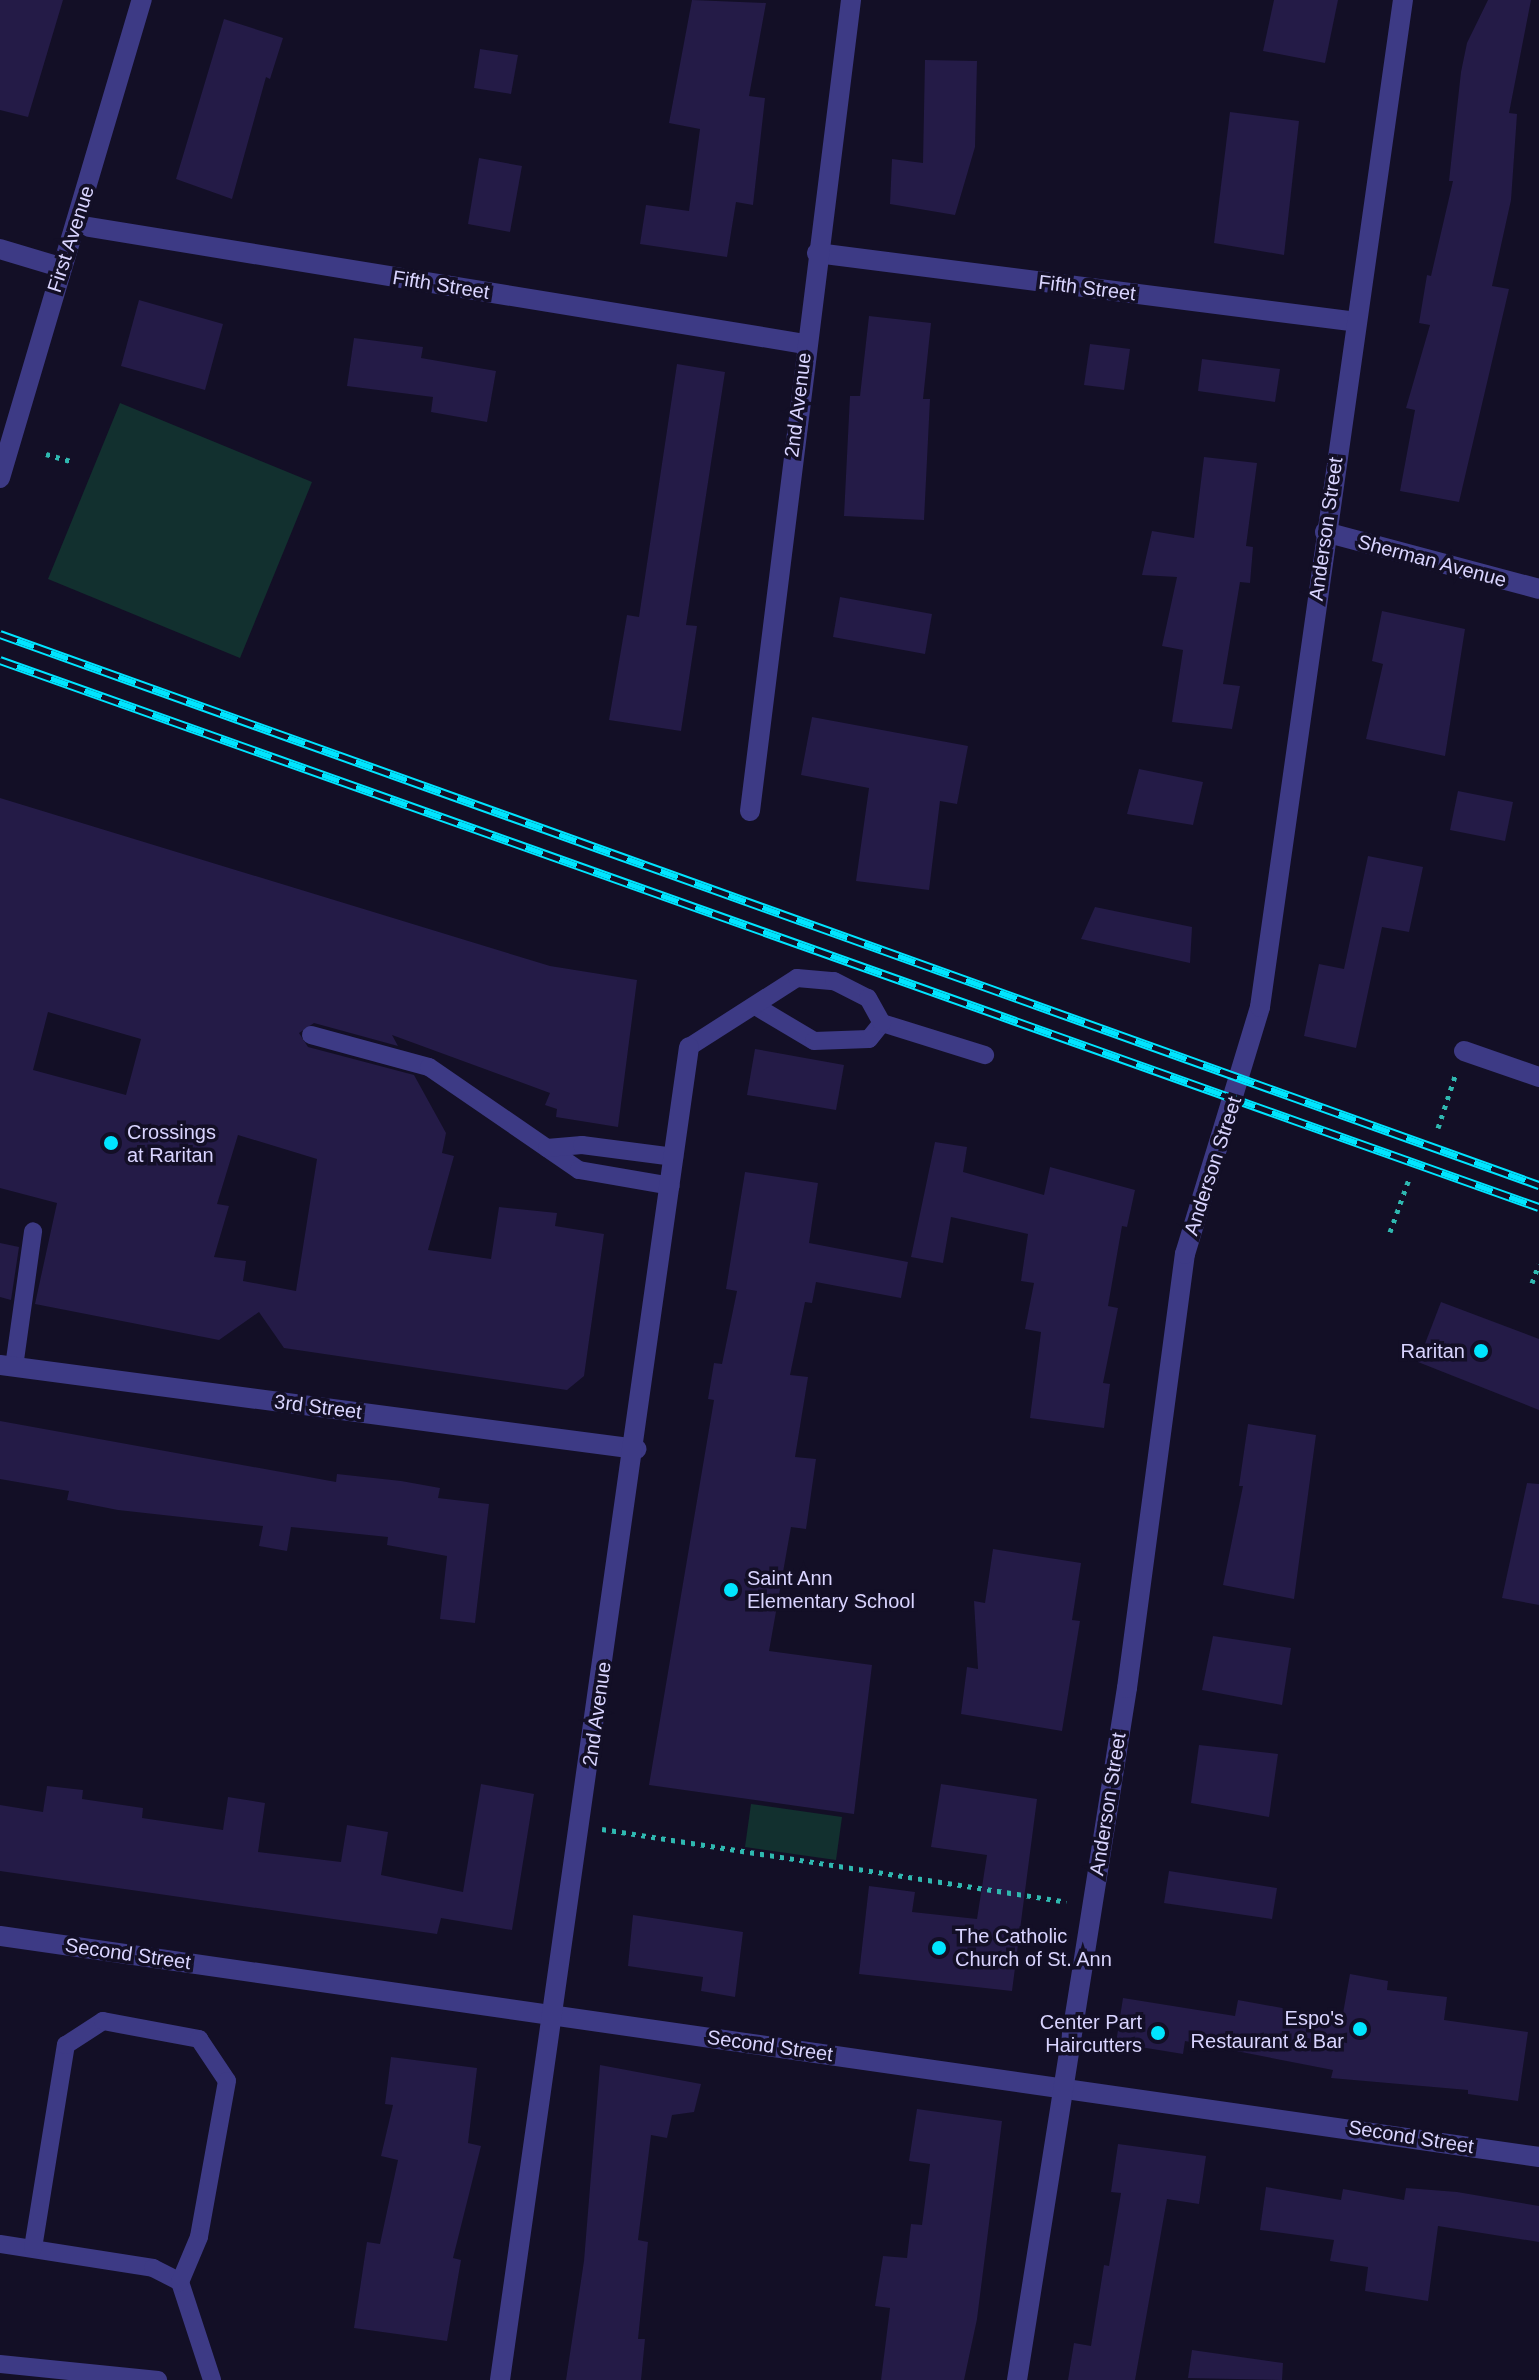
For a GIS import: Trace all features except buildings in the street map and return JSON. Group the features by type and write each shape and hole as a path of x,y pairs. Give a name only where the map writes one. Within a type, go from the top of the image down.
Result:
{"street":[{"name":"First Avenue","path":"0,478 60,267 77,225 142,0"},
{"name":"2nd Avenue","path":"750,811 805,344 851,0"},
{"name":"Anderson Street","path":"1017,2380 1092,1905 1185,1254 1260,1007 1325,532 1403,0"},
{"name":"Fifth Street","path":"77,225 805,344"},
{"path":"0,249 60,267"},
{"name":"Fifth Street","path":"817,253 1357,322"},
{"name":"Sherman Avenue","path":"1325,532 1539,589"},
{"name":"2nd Avenue","path":"500,2380 636,1449 689,1047"},
{"path":"1464,1051 1539,1077"},
{"name":"3rd Street","path":"7,1366 636,1449"},
{"name":"Second Street","path":"0,1936 1062,2085 1539,2157"}],"lane":[{"path":"689,1047 757,1007 797,978 834,981 868,998 882,1023 985,1055"},
{"path":"757,1007 814,1041 869,1039 882,1023"},
{"path":"311,1035 429,1067 579,1170 671,1186"},
{"path":"547,1148 582,1145 674,1157"},
{"path":"7,1366 33,1231"},
{"path":"33,2248 66,2045 103,2021 199,2039 227,2081 199,2237 180,2282 212,2380"},
{"path":"0,2244 153,2268 180,2282"},
{"path":"0,2364 158,2380"}],"path":[{"path":"46,454 74,462"},
{"path":"1438,1128 1464,1051"},
{"path":"1390,1232 1409,1179"},
{"path":"1532,1283 1539,1264"},
{"path":"581,1826 1092,1905"}],"green space":[{"path":"120,403 312,482 240,658 48,579"},
{"path":"751,1804 842,1817 836,1860 745,1847"}],"railway":[{"path":"0,634 1539,1185"},
{"path":"0,660 1539,1207"}],"place":[{"name":"Crossings at Raritan","path":"111,1143"},
{"name":"Raritan","path":"1481,1351"},
{"name":"Saint Ann Elementary School","path":"731,1590"},
{"name":"The Catholic Church of St. Ann","path":"939,1948"},
{"name":"Espo's Restaurant & Bar","path":"1360,2029"},
{"name":"Center Part Haircutters","path":"1158,2033"}]}
